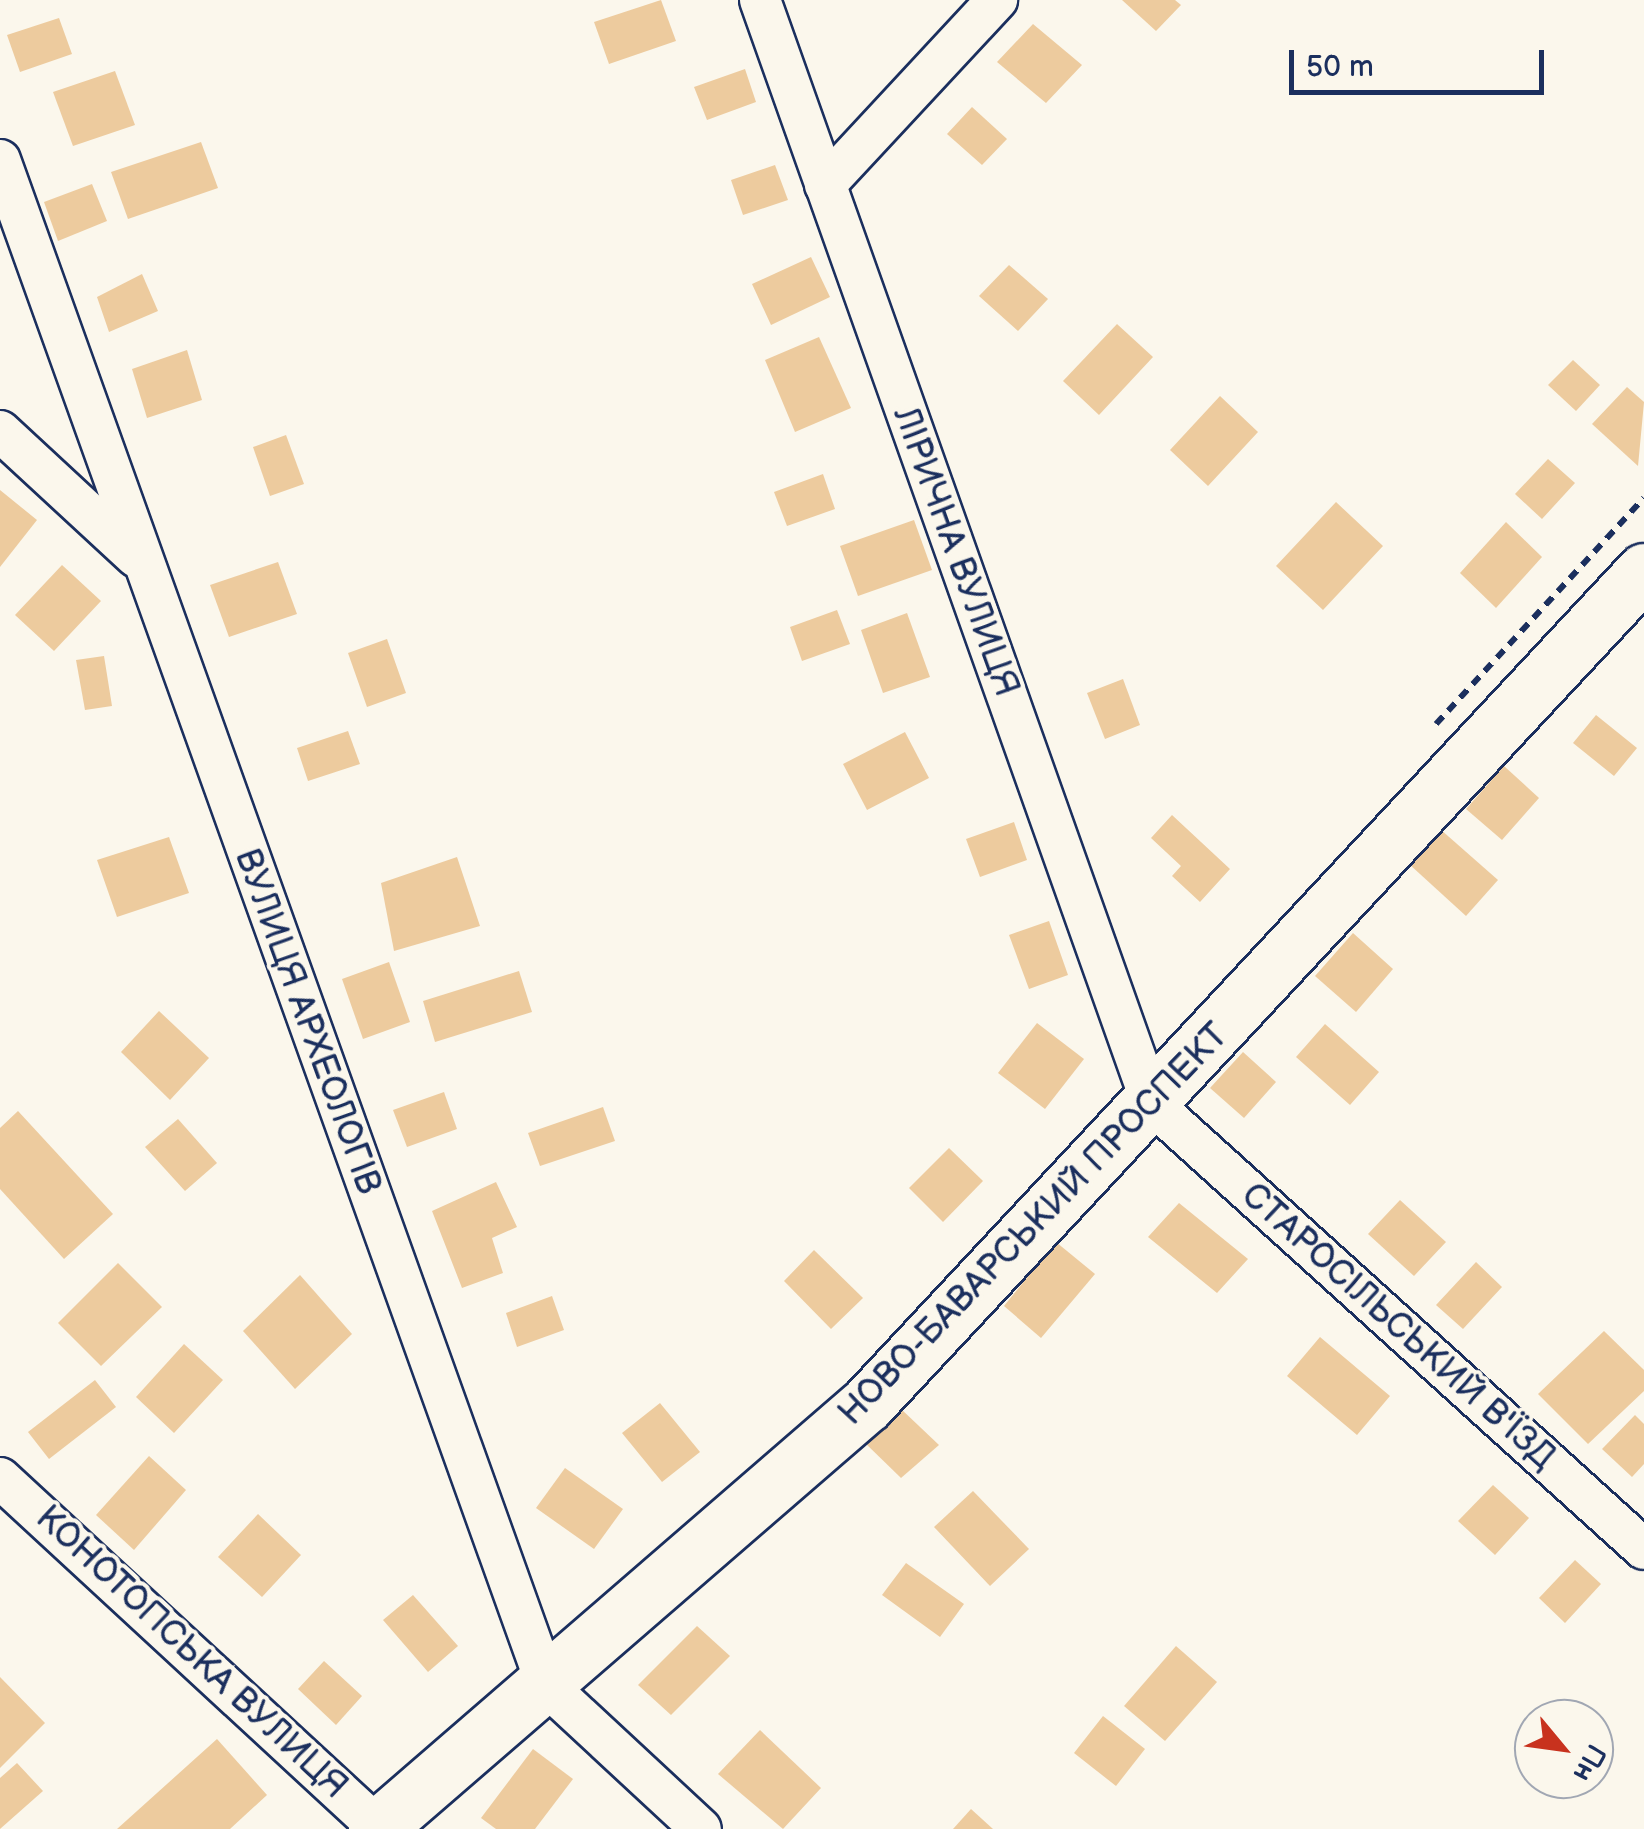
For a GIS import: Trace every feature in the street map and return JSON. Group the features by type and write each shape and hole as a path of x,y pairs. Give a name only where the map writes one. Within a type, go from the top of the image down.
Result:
{"main road":[{"name":"НОВО-БАВАРСЬКИЙ ПРОСПЕКТ","path":"378,1828 547,1686 867,1404 1152,1104 1644,571"}],"street":[{"name":"ЛІРИЧНА ВУЛИЦЯ","path":"760,0 1152,1104"},
{"path":"825,185 997,0"},
{"name":"ВУЛИЦЯ АРХЕОЛОГІВ","path":"0,160 139,560 547,1686 701,1829"},
{"path":"0,432 139,560"},
{"name":"СТАРОСІЛЬСЬКИЙ В'ЇЗД","path":"1152,1104 1644,1548"},
{"name":"КОНОТОПСЬКА ВУЛИЦЯ","path":"0,1478 378,1828"}],"path":[{"path":"1429,732 1644,498"}],"building":[{"path":"661,0 676,41 609,64 594,22"},
{"path":"1122,0 1175,0 1181,5 1156,31"},
{"path":"59,18 72,54 20,72 7,35"},
{"path":"1033,24 1082,65 1046,103 997,62"},
{"path":"745,69 756,102 707,120 694,87"},
{"path":"115,71 135,125 73,146 53,92"},
{"path":"972,107 1007,139 982,165 947,134"},
{"path":"201,142 218,188 128,219 111,172"},
{"path":"775,165 788,200 743,215 731,180"},
{"path":"92,184 107,221 58,241 44,202"},
{"path":"811,257 830,297 771,325 752,284"},
{"path":"1009,265 1048,299 1018,331 979,296"},
{"path":"142,274 158,311 109,332 97,297"},
{"path":"1117,324 1153,357 1099,415 1063,381"},
{"path":"819,337 851,408 795,432 765,360"},
{"path":"187,350 202,400 147,418 132,369"},
{"path":"1573,360 1600,385 1576,411 1548,385"},
{"path":"1627,387 1644,402 1638,466 1592,424"},
{"path":"1220,396 1258,432 1208,486 1170,450"},
{"path":"286,435 304,484 270,496 253,447"},
{"path":"1548,459 1575,483 1542,519 1515,494"},
{"path":"823,474 835,509 787,526 774,492"},
{"path":"0,490 37,520 0,567"},
{"path":"1336,502 1383,546 1323,610 1276,566"},
{"path":"914,520 932,570 858,596 840,546"},
{"path":"1506,522 1542,557 1496,608 1460,573"},
{"path":"278,562 297,614 229,637 210,585"},
{"path":"62,565 101,601 54,651 15,615"},
{"path":"837,610 850,644 802,661 790,627"},
{"path":"907,613 930,677 883,693 861,630"},
{"path":"387,639 406,693 367,707 348,653"},
{"path":"104,656 112,706 85,710 76,660"},
{"path":"1123,679 1140,725 1105,739 1087,693"},
{"path":"1596,715 1637,748 1614,776 1573,743"},
{"path":"348,731 360,764 308,781 297,748"},
{"path":"905,732 929,778 867,810 843,764"},
{"path":"1504,766 1539,798 1502,840 1466,809"},
{"path":"1172,815 1230,869 1200,902 1172,876 1181,866 1151,838"},
{"path":"1014,822 1027,860 980,877 966,839"},
{"path":"1440,829 1498,880 1466,916 1409,864"},
{"path":"169,837 189,893 117,917 97,860"},
{"path":"457,857 480,926 394,951 381,883"},
{"path":"1049,921 1068,975 1029,989 1009,935"},
{"path":"1353,933 1393,969 1356,1012 1315,976"},
{"path":"389,962 410,1022 363,1039 342,979"},
{"path":"519,971 532,1012 435,1042 423,1001"},
{"path":"159,1011 209,1058 170,1100 121,1052"},
{"path":"1037,1023 1084,1059 1045,1109 998,1073"},
{"path":"1325,1024 1379,1072 1350,1105 1296,1057"},
{"path":"1243,1052 1276,1082 1244,1118 1210,1088"},
{"path":"444,1092 457,1129 407,1147 393,1110"},
{"path":"603,1107 615,1141 540,1166 528,1133"},
{"path":"18,1111 113,1214 64,1259 0,1189 0,1128"},
{"path":"178,1119 217,1163 185,1191 145,1147"},
{"path":"949,1148 983,1181 943,1222 909,1188"},
{"path":"496,1182 517,1227 492,1238 503,1273 462,1288 432,1211"},
{"path":"1400,1200 1446,1242 1414,1276 1368,1234"},
{"path":"1179,1203 1248,1259 1217,1293 1148,1237"},
{"path":"1056,1242 1095,1274 1041,1338 1004,1306"},
{"path":"814,1250 863,1298 831,1329 784,1281"},
{"path":"1476,1262 1502,1287 1463,1329 1436,1305"},
{"path":"118,1263 162,1307 101,1366 58,1323"},
{"path":"300,1275 352,1334 295,1389 243,1331"},
{"path":"552,1296 564,1330 517,1347 506,1313"},
{"path":"1604,1331 1644,1370 1644,1391 1588,1444 1538,1394"},
{"path":"1320,1337 1390,1396 1357,1435 1287,1376"},
{"path":"184,1344 223,1380 174,1433 136,1397"},
{"path":"95,1380 116,1407 49,1459 28,1432"},
{"path":"660,1403 700,1452 662,1482 622,1433"},
{"path":"900,1408 939,1445 901,1478 863,1441"},
{"path":"1635,1415 1644,1424 1644,1464 1632,1477 1602,1449"},
{"path":"149,1456 186,1490 134,1550 96,1515"},
{"path":"565,1468 623,1509 594,1549 536,1508"},
{"path":"1493,1485 1529,1518 1495,1555 1458,1521"},
{"path":"973,1491 1029,1549 990,1586 934,1527"},
{"path":"258,1514 301,1555 262,1597 218,1557"},
{"path":"1575,1560 1601,1584 1565,1623 1539,1598"},
{"path":"906,1563 964,1604 940,1637 882,1595"},
{"path":"413,1595 458,1646 428,1672 383,1620"},
{"path":"697,1626 730,1656 671,1715 638,1685"},
{"path":"1176,1646 1217,1682 1165,1741 1124,1706"},
{"path":"324,1661 362,1696 336,1725 298,1689"},
{"path":"0,1677 45,1723 0,1768"},
{"path":"1103,1716 1145,1749 1116,1786 1074,1753"},
{"path":"760,1730 821,1788 783,1829 718,1774"},
{"path":"217,1739 267,1795 230,1829 117,1829"},
{"path":"533,1749 573,1779 535,1829 496,1829 481,1818"},
{"path":"17,1763 43,1791 0,1829 0,1778"},
{"path":"971,1809 993,1829 953,1829"}]}
